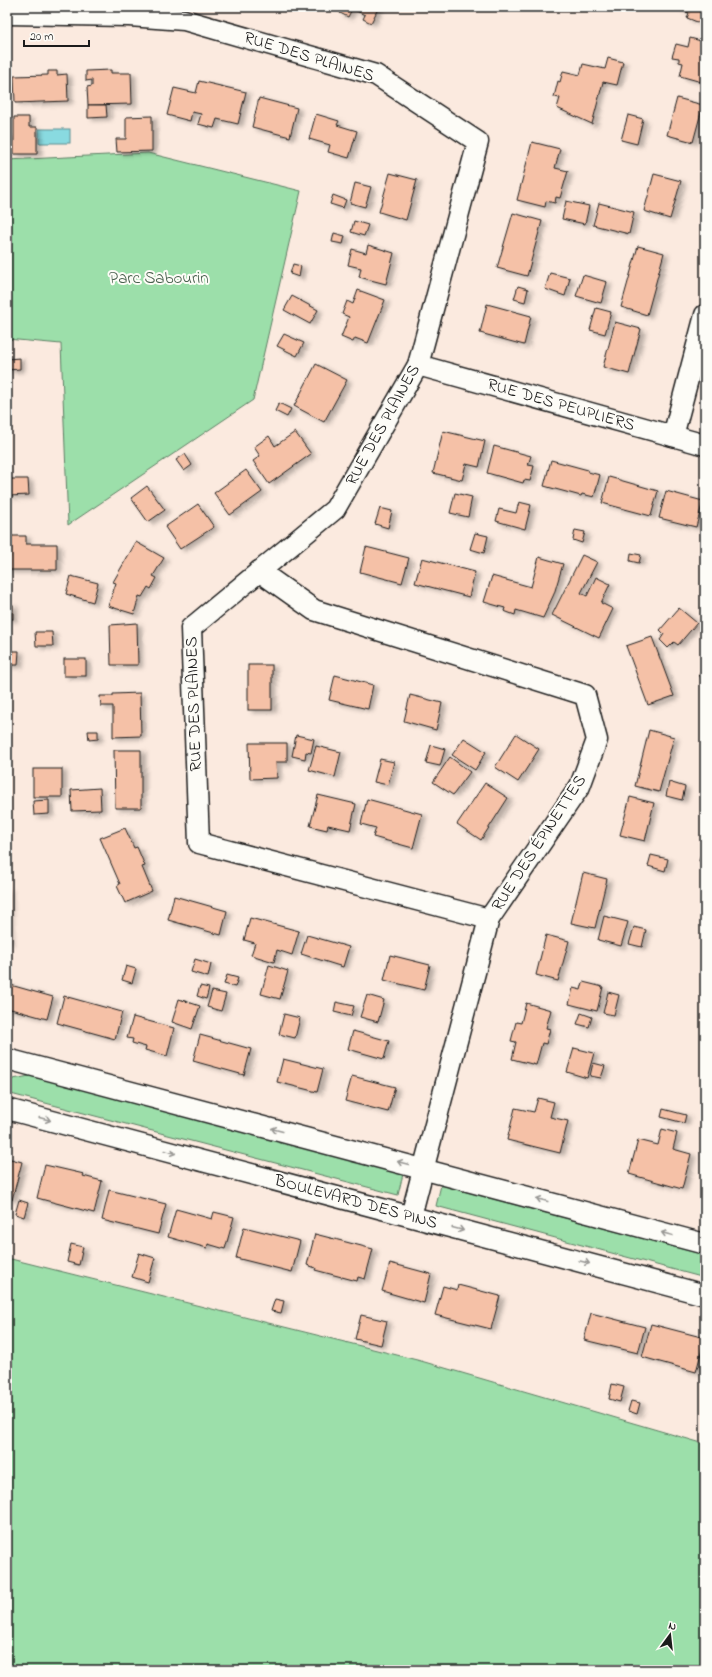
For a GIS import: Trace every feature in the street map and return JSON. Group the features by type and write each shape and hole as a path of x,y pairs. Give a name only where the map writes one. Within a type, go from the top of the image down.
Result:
{"street":[{"name":"RUE DES PLAINES","path":"7,14 129,16 184,14 376,75 478,142 418,365 335,510 259,570 191,628 199,843 489,919"},
{"path":"673,436 705,315"},
{"name":"RUE DES PEUPLIERS","path":"418,365 705,445"},
{"name":"RUE DES ÉPINETTES","path":"259,570 314,610 585,695 597,740 580,786 489,919 411,1216"},
{"path":"7,1059 423,1168 705,1244"},
{"name":"BOULEVARD DES PINS","path":"7,1109 705,1295"}],"green space":[{"name":"Parc Sabourin","path":"148,153 301,191 253,400 68,525 61,344 7,339 7,160"},
{"path":"30,1076 403,1174 398,1195 7,1093 7,1080"},
{"path":"441,1185 705,1255 705,1278 436,1206"},
{"path":"7,1258 421,1361 705,1444 705,1670 7,1670"}],"water":[{"path":"39,129 70,129 70,143 39,143"}],"building":[{"path":"335,7 353,7 348,17 340,13 341,10"},
{"path":"353,7 379,7 371,23 363,19 365,15 352,9"},
{"path":"676,7 705,7 705,25 687,18 689,13"},
{"path":"690,38 705,42 705,83 680,76 683,63 679,62 679,58 672,57 676,44 688,47"},
{"path":"608,58 623,62 617,85 603,82 592,124 557,108 560,98 554,97 558,81 560,82 563,71 580,75 583,64 605,69"},
{"path":"111,70 111,73 131,73 132,104 88,105 87,87 92,86 92,80 86,81 86,71"},
{"path":"48,71 57,71 57,75 67,74 68,101 15,103 14,76 48,75"},
{"path":"199,81 246,92 238,124 217,119 214,128 198,124 201,114 192,112 190,121 167,115 174,88 196,93"},
{"path":"259,98 297,108 290,137 252,127"},
{"path":"677,98 703,105 693,142 667,135"},
{"path":"88,105 106,105 107,117 88,118"},
{"path":"316,114 339,121 337,125 357,131 349,158 328,152 330,145 309,139"},
{"path":"628,115 643,119 637,144 621,140"},
{"path":"152,116 152,151 117,152 116,139 126,139 126,117"},
{"path":"14,117 29,117 29,127 37,127 37,154 14,154"},
{"path":"7,135 10,135 10,153 7,153"},
{"path":"532,142 560,149 555,168 568,171 560,198 556,197 555,203 546,201 545,207 517,200"},
{"path":"390,173 417,180 406,220 379,212"},
{"path":"654,174 681,181 670,219 644,211"},
{"path":"355,183 371,187 365,207 350,203"},
{"path":"333,195 346,200 343,208 330,204"},
{"path":"566,201 589,206 585,224 562,219"},
{"path":"599,203 634,212 629,234 593,225"},
{"path":"513,213 542,221 527,276 497,268"},
{"path":"354,221 368,225 364,236 351,232"},
{"path":"334,233 345,236 343,244 332,242"},
{"path":"368,245 394,253 386,284 359,277 361,268 348,265 352,249 366,253"},
{"path":"638,246 664,253 647,315 621,307"},
{"path":"293,264 301,266 299,277 290,274"},
{"path":"550,273 570,278 565,296 545,289"},
{"path":"583,275 607,282 601,303 576,296"},
{"path":"518,286 528,289 525,302 514,299"},
{"path":"358,290 385,300 368,343 355,338 353,342 341,337 349,317 342,314 347,301 353,304"},
{"path":"292,296 318,310 310,324 284,310"},
{"path":"487,304 531,316 524,345 480,333"},
{"path":"596,308 611,312 605,334 590,330"},
{"path":"615,322 641,329 629,374 603,367"},
{"path":"284,334 304,343 297,356 277,346"},
{"path":"20,358 20,369 7,370 7,359"},
{"path":"316,364 347,380 324,422 294,406"},
{"path":"279,403 291,409 287,417 275,411"},
{"path":"443,431 485,441 479,467 466,464 462,480 433,473"},
{"path":"295,432 311,454 269,484 253,461 260,456 254,447 269,436 275,446"},
{"path":"494,446 531,456 528,465 534,466 530,481 524,480 523,483 487,473"},
{"path":"185,454 192,465 184,471 176,460"},
{"path":"551,460 588,470 588,472 600,475 594,497 582,494 581,496 544,486"},
{"path":"246,470 262,492 230,515 214,493"},
{"path":"609,477 658,491 651,516 602,503"},
{"path":"9,479 28,479 29,495 9,496"},
{"path":"147,486 165,510 148,522 131,498"},
{"path":"666,491 703,501 696,527 659,518"},
{"path":"455,493 472,497 468,517 450,513"},
{"path":"519,502 531,505 525,529 496,521 499,509 516,513"},
{"path":"198,504 214,527 180,549 165,527"},
{"path":"380,508 392,511 388,528 375,524"},
{"path":"575,530 585,532 582,543 573,540"},
{"path":"475,533 488,536 484,553 470,549"},
{"path":"10,536 26,536 26,544 57,544 57,570 7,570 7,557 10,558"},
{"path":"136,542 164,558 153,576 157,578 151,589 148,587 142,597 139,596 134,614 108,606 116,583 113,582"},
{"path":"366,547 409,558 402,583 360,572"},
{"path":"631,553 641,555 639,563 630,561"},
{"path":"582,555 597,562 581,593 587,596 596,577 610,584 601,603 613,609 599,638 552,615"},
{"path":"539,557 563,564 554,594 543,618 516,610 515,615 504,611 505,608 484,602 492,576 531,587"},
{"path":"422,558 475,572 469,597 415,583"},
{"path":"71,576 98,583 93,602 66,594"},
{"path":"7,605 13,605 13,619 7,619"},
{"path":"679,608 697,623 678,645 674,642 668,648 660,640 664,634 660,630"},
{"path":"137,623 138,665 111,665 110,625"},
{"path":"35,632 52,632 53,646 36,646"},
{"path":"652,637 674,696 648,705 626,646"},
{"path":"7,651 19,651 18,665 7,665"},
{"path":"64,659 86,659 86,676 64,676"},
{"path":"248,665 272,665 272,710 248,710"},
{"path":"705,671 705,686 699,674"},
{"path":"335,675 373,685 368,709 329,700"},
{"path":"140,693 141,736 113,737 113,706 101,706 100,696"},
{"path":"410,695 442,703 436,730 404,721"},
{"path":"649,730 674,737 659,792 635,786"},
{"path":"88,731 98,731 98,739 89,740"},
{"path":"516,734 539,749 518,782 495,767"},
{"path":"296,735 314,739 311,753 306,752 305,759 292,756"},
{"path":"464,738 486,752 475,770 452,755"},
{"path":"249,743 287,743 287,762 276,762 277,778 250,779"},
{"path":"431,745 445,749 440,766 426,763"},
{"path":"316,746 341,752 335,777 309,770"},
{"path":"114,750 141,750 141,808 115,808"},
{"path":"450,757 470,772 453,795 433,782"},
{"path":"380,759 394,762 388,785 374,782"},
{"path":"33,769 62,769 62,797 33,797"},
{"path":"669,782 685,787 682,800 666,796"},
{"path":"485,783 508,798 481,840 457,824"},
{"path":"100,788 101,810 72,811 71,790"},
{"path":"318,795 356,804 350,830 328,825 327,830 310,826"},
{"path":"630,797 654,803 645,841 620,835"},
{"path":"367,799 422,814 413,848 373,837 376,828 361,824"},
{"path":"49,800 49,814 34,815 33,801"},
{"path":"125,828 134,848 137,847 145,866 142,867 152,891 125,903 117,886 120,884 100,838"},
{"path":"701,853 705,854 705,863 699,861"},
{"path":"651,855 668,859 665,871 648,866"},
{"path":"583,873 607,879 595,928 571,923"},
{"path":"8,888 9,942 7,942"},
{"path":"174,896 227,911 221,935 168,920"},
{"path":"604,916 628,922 621,946 598,940"},
{"path":"250,918 299,931 292,955 277,950 274,962 251,955 255,943 244,940"},
{"path":"634,927 646,930 642,947 629,944"},
{"path":"307,935 349,947 343,967 301,954"},
{"path":"546,935 569,941 558,981 536,975"},
{"path":"390,955 430,965 424,990 384,980"},
{"path":"195,959 211,964 208,977 191,972"},
{"path":"269,965 288,971 280,999 261,994"},
{"path":"126,966 136,969 132,983 122,980"},
{"path":"227,975 238,978 235,987 224,984"},
{"path":"583,982 603,987 597,1011 569,1004 573,988 581,990"},
{"path":"7,984 53,997 47,1019 7,1008"},
{"path":"200,986 209,988 206,999 197,996"},
{"path":"212,991 226,994 221,1011 207,1007"},
{"path":"608,992 619,995 614,1015 603,1013"},
{"path":"367,995 384,1000 378,1022 360,1017"},
{"path":"64,996 122,1012 115,1039 57,1023"},
{"path":"179,999 200,1006 192,1029 172,1022"},
{"path":"336,1002 354,1006 351,1016 334,1012"},
{"path":"526,1003 551,1010 546,1028 550,1029 546,1044 542,1043 536,1065 512,1059 516,1042 511,1041 516,1022 521,1023"},
{"path":"581,1013 592,1017 589,1027 577,1024"},
{"path":"284,1014 300,1018 295,1038 279,1034"},
{"path":"133,1017 174,1028 167,1056 145,1050 146,1047 132,1043 133,1039 127,1038"},
{"path":"353,1031 389,1041 384,1059 348,1049"},
{"path":"200,1035 251,1049 244,1075 193,1061"},
{"path":"574,1048 594,1053 587,1078 567,1072"},
{"path":"283,1059 323,1069 317,1092 277,1082"},
{"path":"593,1063 605,1066 601,1078 590,1076"},
{"path":"352,1076 395,1087 388,1112 345,1101"},
{"path":"538,1098 554,1102 550,1117 568,1121 560,1153 507,1140 515,1108 534,1112"},
{"path":"663,1109 686,1115 684,1123 661,1117"},
{"path":"662,1129 677,1133 673,1149 691,1154 682,1189 629,1174 638,1140 658,1145"},
{"path":"7,1158 22,1162 12,1200 7,1198"},
{"path":"45,1165 84,1174 83,1176 102,1181 94,1213 37,1198"},
{"path":"109,1190 166,1204 158,1234 102,1220"},
{"path":"19,1200 28,1203 24,1217 15,1214"},
{"path":"176,1209 212,1219 214,1212 234,1217 225,1249 208,1244 207,1248 168,1237"},
{"path":"244,1227 300,1241 292,1272 236,1258"},
{"path":"315,1234 373,1249 365,1279 358,1277 357,1281 315,1270 316,1268 307,1265"},
{"path":"71,1244 83,1247 79,1265 67,1262"},
{"path":"139,1253 155,1258 148,1282 132,1277"},
{"path":"390,1263 431,1274 424,1303 382,1291"},
{"path":"458,1285 500,1296 491,1329 435,1315 443,1286 457,1290"},
{"path":"275,1299 284,1301 281,1313 271,1311"},
{"path":"591,1313 645,1327 638,1353 584,1340"},
{"path":"361,1315 387,1321 381,1345 355,1339"},
{"path":"651,1324 705,1338 696,1372 642,1357"},
{"path":"612,1384 624,1387 620,1402 609,1399"},
{"path":"631,1401 640,1403 637,1414 628,1411"}]}
